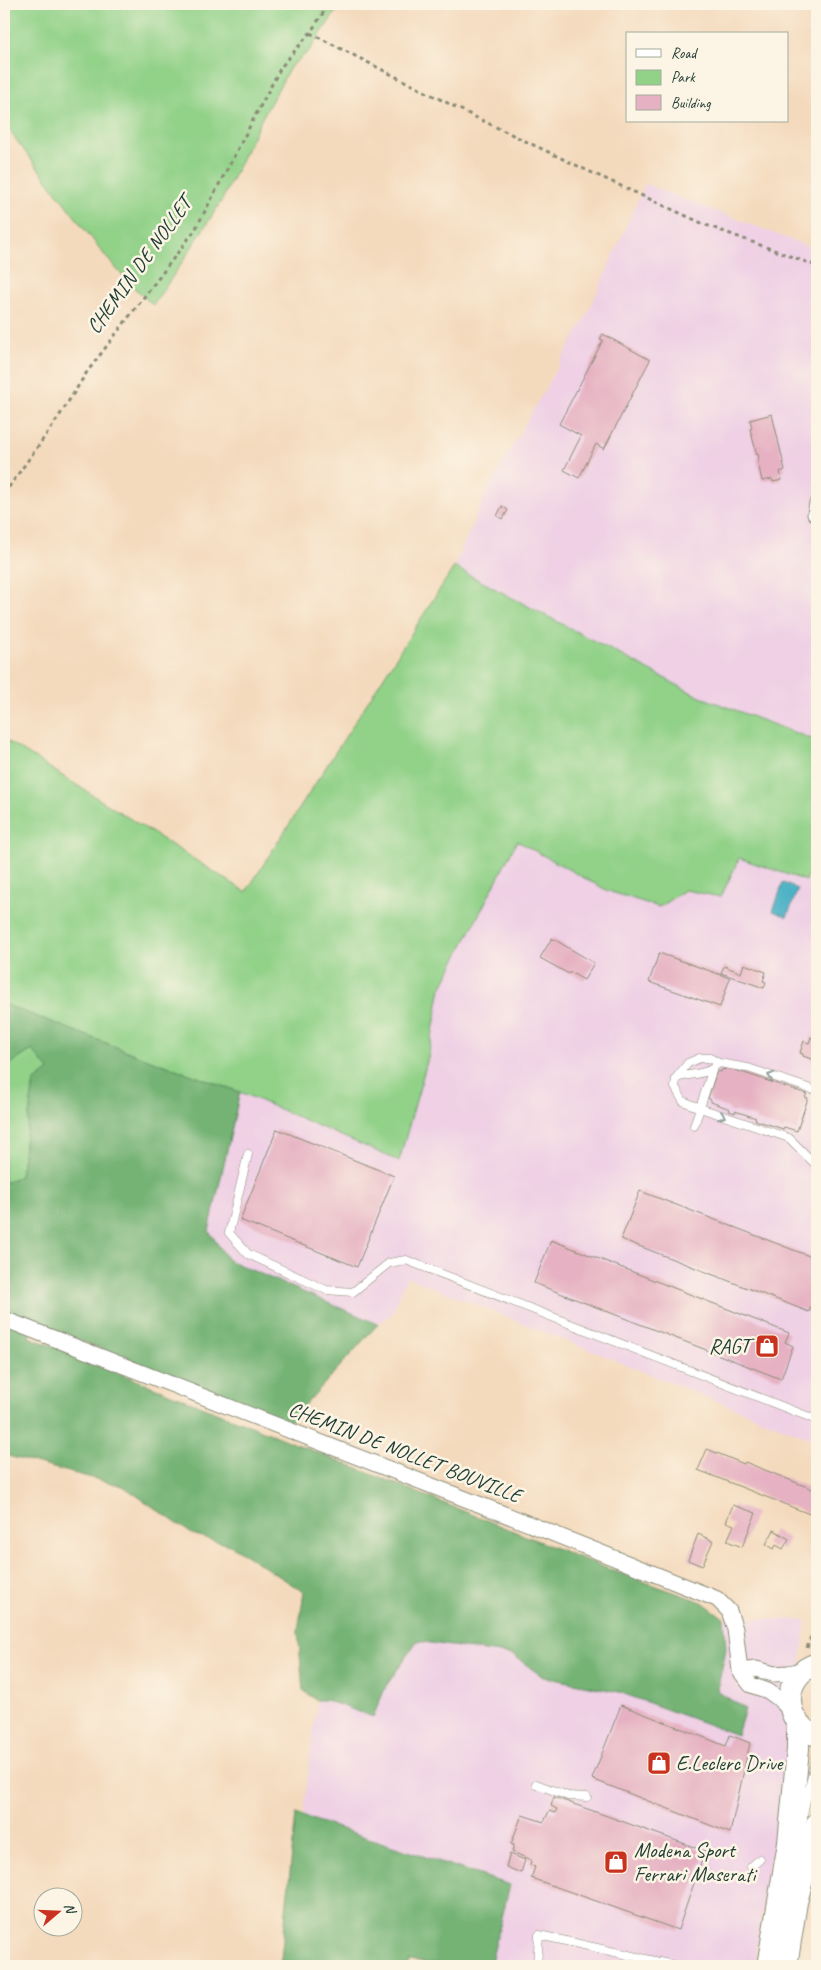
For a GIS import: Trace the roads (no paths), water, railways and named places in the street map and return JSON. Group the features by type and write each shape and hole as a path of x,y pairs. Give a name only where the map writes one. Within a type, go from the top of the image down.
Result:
{"main road":[{"path":"768,1966 793,1848 798,1749 802,1723 789,1700 790,1690 795,1680 810,1661"},
{"path":"786,1966 811,1816"}],"street":[{"name":"CHEMIN DE NOLLET BOUVILLE","path":"4,1319 717,1599 729,1611 735,1629 740,1671"},
{"path":"740,1671 756,1670 774,1674 788,1673 810,1661"},
{"path":"740,1671 751,1685 780,1699 802,1723"}],"lane":[{"path":"716,1065 710,1058 700,1058 688,1063 676,1078 675,1087 683,1101 789,1138 814,1163"},
{"path":"694,1126 716,1065"},
{"path":"676,1078 687,1074 707,1072 716,1065 748,1068 817,1091"},
{"path":"248,1154 229,1233 248,1254 326,1290 353,1292 389,1263 406,1260 817,1420"},
{"path":"793,1848 811,1816 817,1755"},
{"path":"536,1784 568,1796 587,1797"},
{"path":"793,1848 811,1816"},
{"path":"751,1867 760,1858"},
{"path":"782,1936 793,1878"},
{"path":"537,1966 539,1935 677,1966"}],"water":[{"path":"783,883 798,889 787,917 773,911"}],"place":[{"name":"RAGT","path":"767,1346"},
{"name":"E.Leclerc Drive","path":"659,1763"},
{"name":"Modena Sport Ferrari Maserati","path":"616,1862"}]}
